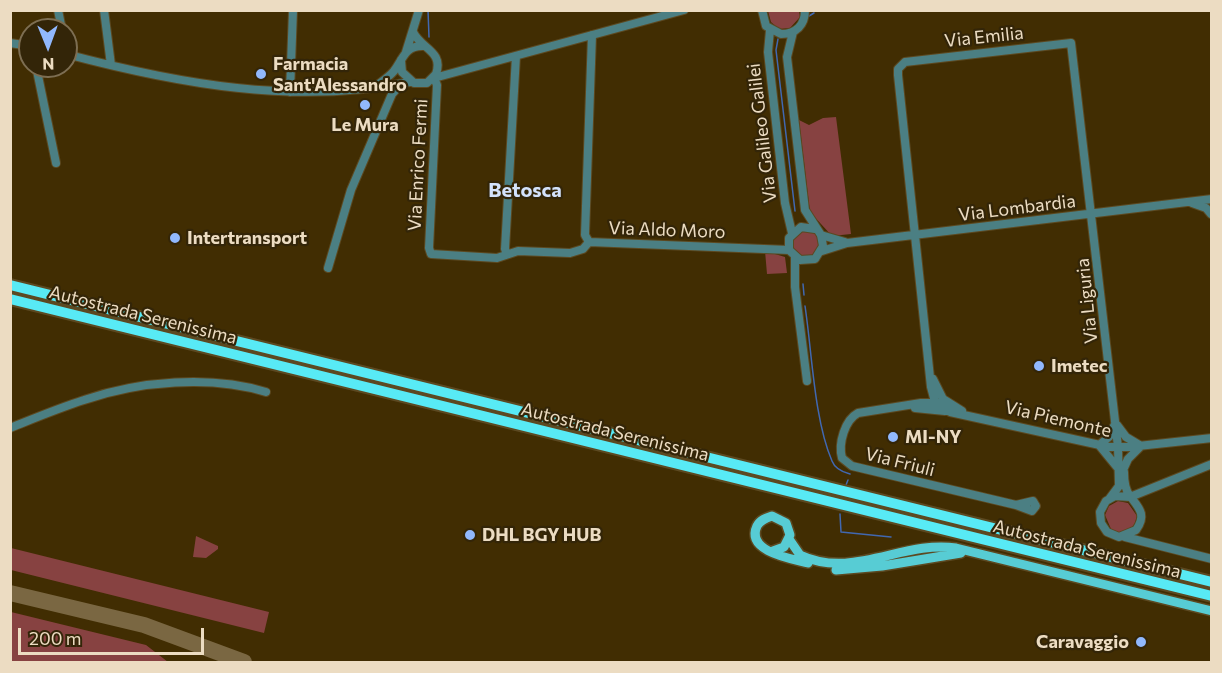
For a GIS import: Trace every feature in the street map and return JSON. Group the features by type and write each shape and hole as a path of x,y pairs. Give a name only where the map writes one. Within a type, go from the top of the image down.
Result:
{"highway":[{"name":"Autostrada Serenissima","path":"10,285 1212,582"},
{"name":"Autostrada Serenissima","path":"10,299 1212,597"}],"main road":[{"path":"772,551 784,547 789,538 789,529 784,521 772,516 764,519 756,529 756,538 761,547 772,551 836,570 882,566 938,555 970,552"},
{"path":"789,538 800,555 836,565 932,547 949,547 1212,611"}],"street":[{"path":"104,10 111,65"},
{"path":"290,92 293,10"},
{"path":"376,88 393,72 403,56 419,10"},
{"path":"78,57 203,85 317,93 376,88 410,82 423,84 434,78 684,10"},
{"path":"762,11 764,21 770,30 781,34 793,32 801,25 806,12"},
{"name":"Via Galileo Galilei","path":"770,30 768,52 785,203 791,235"},
{"path":"413,32 418,42 432,51 438,62 451,69 463,70"},
{"path":"793,32 787,57 805,210 818,232 822,251 797,271"},
{"path":"589,242 585,235 592,35"},
{"name":"Via Emilia","path":"915,235 898,75 902,64 909,61 1071,43 1092,214"},
{"path":"410,82 402,72 403,56 416,46 425,47"},
{"path":"507,254 516,56"},
{"path":"434,78 438,62"},
{"path":"328,268 351,190 397,84 393,72"},
{"path":"38,78 56,163"},
{"name":"Via Enrico Fermi","path":"431,254 429,248 437,85 434,78"},
{"path":"376,88 392,94"},
{"path":"1211,215 1212,201"},
{"name":"Via Lombardia","path":"822,251 847,243 1212,201"},
{"path":"1191,203 1206,208 1211,215"},
{"name":"Via Liguria","path":"1092,214 1122,472"},
{"path":"807,381 795,287 797,271 792,253 791,235 801,227 818,232"},
{"name":"Via Lombardia","path":"818,232 847,243"},
{"name":"Via Aldo Moro","path":"762,248 777,246 791,235"},
{"path":"915,235 932,394 935,402"},
{"name":"Via Aldo Moro","path":"431,254 497,258 518,251 570,253 583,249 589,242 762,248 792,253"},
{"path":"792,253 800,260 810,261"},
{"path":"931,375 938,393 949,408"},
{"path":"10,428 84,400 135,388 204,383 266,392"},
{"name":"Via Friuli","path":"949,408 935,402 863,411 854,415 848,423 841,449 844,461 852,466 1016,506"},
{"name":"Via Friuli","path":"907,407 949,408"},
{"name":"Via Piemonte","path":"949,408 1099,446 1142,446 1211,438"},
{"path":"1115,421 1109,437 1099,446 1134,487 1149,489"},
{"path":"1115,421 1126,438 1142,446"},
{"name":"Via Liguria","path":"1110,498 1119,486 1128,459 1142,446"},
{"path":"1212,464 1130,497 1120,495 1110,498 1102,506 1101,523 1111,535 1212,560"},
{"path":"1122,472 1130,497 1138,505 1142,517 1136,530 1123,537"}],"shaded area":[{"path":"768,11 799,11 800,17 790,28 779,29 771,22"},
{"path":"836,117 851,234 832,236 810,212 799,120 809,125 823,118"},
{"path":"806,229 816,233 820,243 816,253 806,257 796,253 792,243 796,233"},
{"path":"765,251 785,257 787,273 767,274"},
{"path":"1118,501 1128,503 1137,516 1134,526 1120,533 1111,529 1105,515 1109,506"},
{"path":"196,536 218,546 218,549 206,558 193,557"},
{"path":"11,548 269,612 264,633 11,570"},
{"path":"11,612 146,645 168,662 11,662"}],"waterway":[{"path":"428,10 429,37"},
{"path":"809,16 814,13"},
{"path":"778,39 776,50 795,211"},
{"path":"803,284 804,295"},
{"path":"805,306 821,426 835,466 850,474"},
{"path":"846,485 848,480"},
{"path":"840,514 841,532 891,537"}],"taxiway":[{"path":"10,593 144,625 244,662"}],"place":[{"name":"Farmacia Sant'Alessandro","path":"261,74"},
{"name":"Le Mura","path":"365,105"},
{"name":"Intertransport","path":"175,238"},
{"name":"Imetec","path":"1039,366"},
{"name":"MI-NY","path":"893,437"},
{"name":"DHL BGY HUB","path":"470,535"},
{"name":"Caravaggio","path":"1141,642"}],"district":[{"name":"Betosca","path":"525,190"}]}
